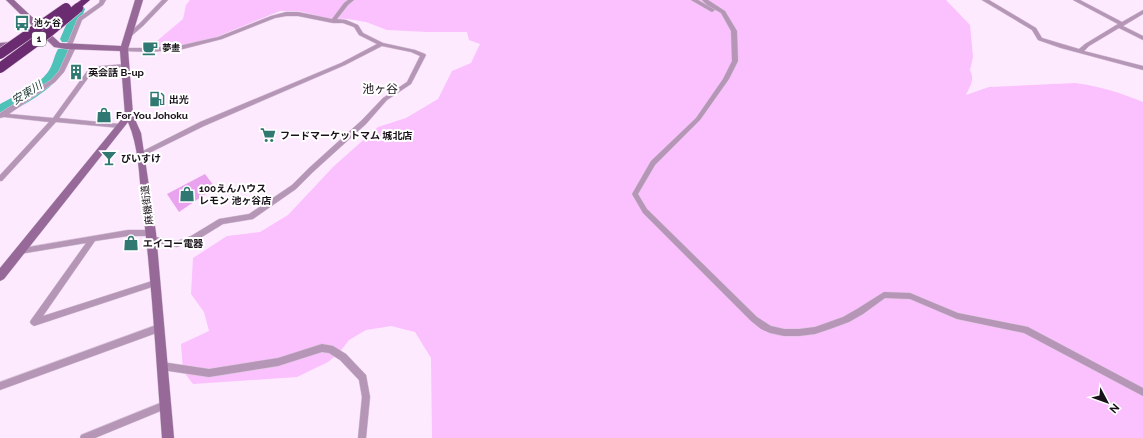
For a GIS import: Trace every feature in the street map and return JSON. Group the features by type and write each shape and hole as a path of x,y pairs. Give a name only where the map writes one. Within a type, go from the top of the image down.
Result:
{"highway":[{"name":"1","path":"67,7 88,0"},
{"name":"1","path":"0,63 31,42 41,30 67,7 78,2 88,0"},
{"name":"1","path":"0,49 45,19 78,2"},
{"name":"1","path":"0,54 78,2"},
{"name":"1","path":"0,63 78,2"},
{"name":"1","path":"0,68 50,32 78,2"},
{"name":"1","path":"0,54 14,44 41,30"}],"street":[{"path":"10,0 57,45 71,47 124,50 150,50 183,47 220,38 273,17 286,14 298,14 333,21 344,21 356,26 362,34 381,44 413,50 423,55 409,83 385,100 364,122 294,187 251,217 221,221 194,238 177,244 151,236 128,233 20,251"},
{"path":"1,116 52,81 61,72 80,19 101,4 103,0"},
{"name":"麻機街道","path":"139,0 124,50 125,66 129,115 142,155 151,236 168,438"},
{"path":"127,37 165,0"},
{"path":"333,21 351,0"},
{"path":"694,0 725,16"},
{"path":"705,0 708,4 723,12 734,31 735,61 726,79 698,119 652,163 634,194 644,211 754,320 770,329 781,332 809,332 852,317 872,305 884,295 910,296 957,316 1025,330 1143,392"},
{"path":"985,0 1034,28 1040,39 1063,47 1143,68"},
{"path":"1076,0 1143,38"},
{"path":"1080,51 1087,45 1143,12"},
{"path":"0,45 31,42"},
{"path":"142,155 202,124 343,64 381,44"},
{"path":"0,179 54,120 92,68 125,66"},
{"path":"0,276 129,115"},
{"path":"1,116 120,126"},
{"path":"92,240 34,322 155,283"},
{"path":"0,386 159,328"},
{"path":"162,366 209,373 278,362 322,348 330,349 343,357 363,378 366,397 362,438"},
{"path":"84,438 165,405"}],"shaded area":[{"path":"190,0 946,0 970,25 973,57 970,70 972,80 966,95 989,87 1075,83 1110,90 1143,102 1143,438 432,438 431,358 415,332 391,326 366,330 349,340 339,353 328,362 297,377 193,384 183,371 181,344 209,331 204,312 191,294 193,258 227,236 260,232 288,215 334,166 378,127 406,118 438,99 452,71 471,63 480,44 469,40 467,32 387,30 366,22 327,18 298,11 280,11 204,42 174,46 151,46 183,19 186,5"}],"building":[{"name":"100えんハウス レモン 池ヶ谷店","path":"205,174 214,186 207,193 179,212 167,194"}],"waterway":[{"name":"安東川","path":"67,39 79,9"},
{"name":"安東川","path":"0,110 30,94 50,79 55,73 63,52"}],"place":[{"name":"池ヶ谷","path":"22,23"},
{"name":"夢畫","path":"150,48"},
{"name":"英会話 B-up","path":"76,72"},
{"name":"出光","path":"157,99"},
{"name":"For You Johoku","path":"104,115"},
{"name":"フードマーケットマム 城北店","path":"268,135"},
{"name":"ぴいすけ","path":"109,158"},
{"name":"100えんハウス レモン 池ヶ谷店","path":"187,194"},
{"name":"エイコー電器","path":"131,243"}],"district":[{"name":"池ヶ谷","path":"380,89"}]}
